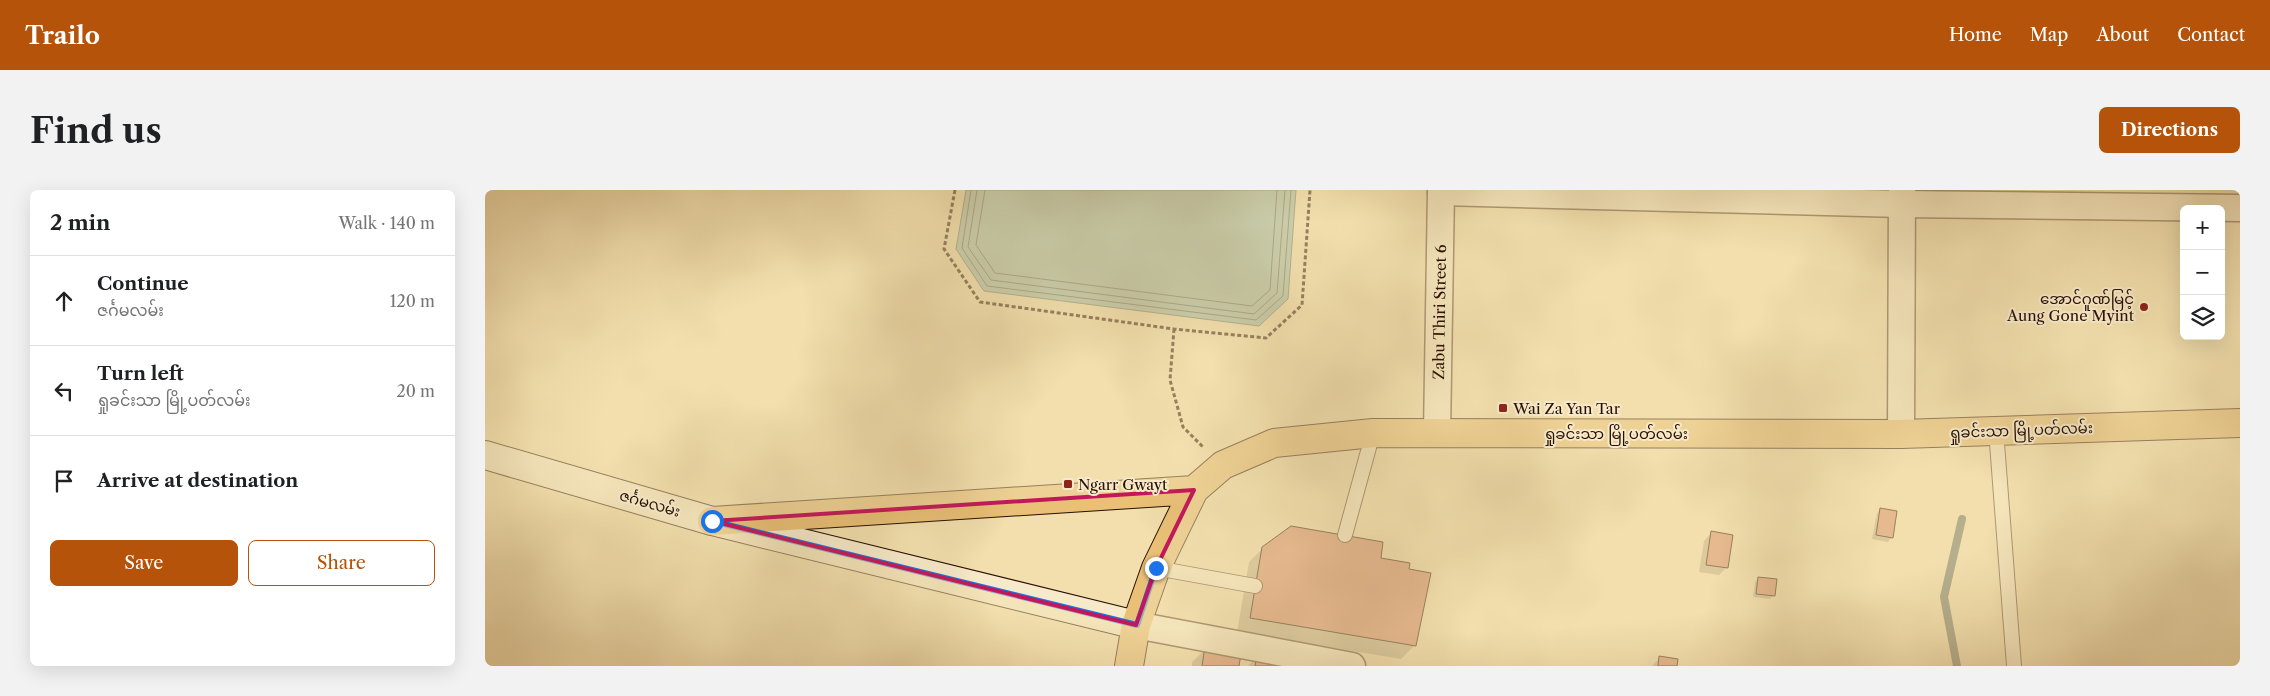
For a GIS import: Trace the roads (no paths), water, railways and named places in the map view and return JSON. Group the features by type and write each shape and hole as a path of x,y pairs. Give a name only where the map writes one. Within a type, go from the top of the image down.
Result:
{"main road":[{"name":"ရှုခင်းသာ မြို့ပတ်လမ်း","path":"1129,666 1137,625 1156,568 1194,490 1223,465 1274,443 1373,433 1901,434 2240,423"},
{"path":"712,521 1194,490"}],"street":[{"path":"1441,191 1902,197 2240,208"},
{"name":"Zabu Thiri Street 6","path":"1437,433 1441,191"},
{"path":"1901,434 1902,197"},
{"name":"ဇင်္ဂမလမ်း","path":"485,455 712,521 1137,625"},
{"path":"1137,625 1305,662 1352,666"}],"lane":[{"path":"1996,430 2014,666"},
{"path":"1345,535 1373,433"},
{"path":"1156,568 1255,586"}],"water":[{"path":"966,190 1296,190 1288,299 1259,326 984,291 956,249"}],"waterway":[{"path":"1957,666 1944,597 1962,519"}],"place":[{"name":"အောင်ဂူဏ်မြင့် Aung Gone Myint","path":"2144,307"},
{"name":"Wai Za Yan Tar","path":"1503,408"},
{"name":"Ngarr Gwayt","path":"1068,484"}]}
